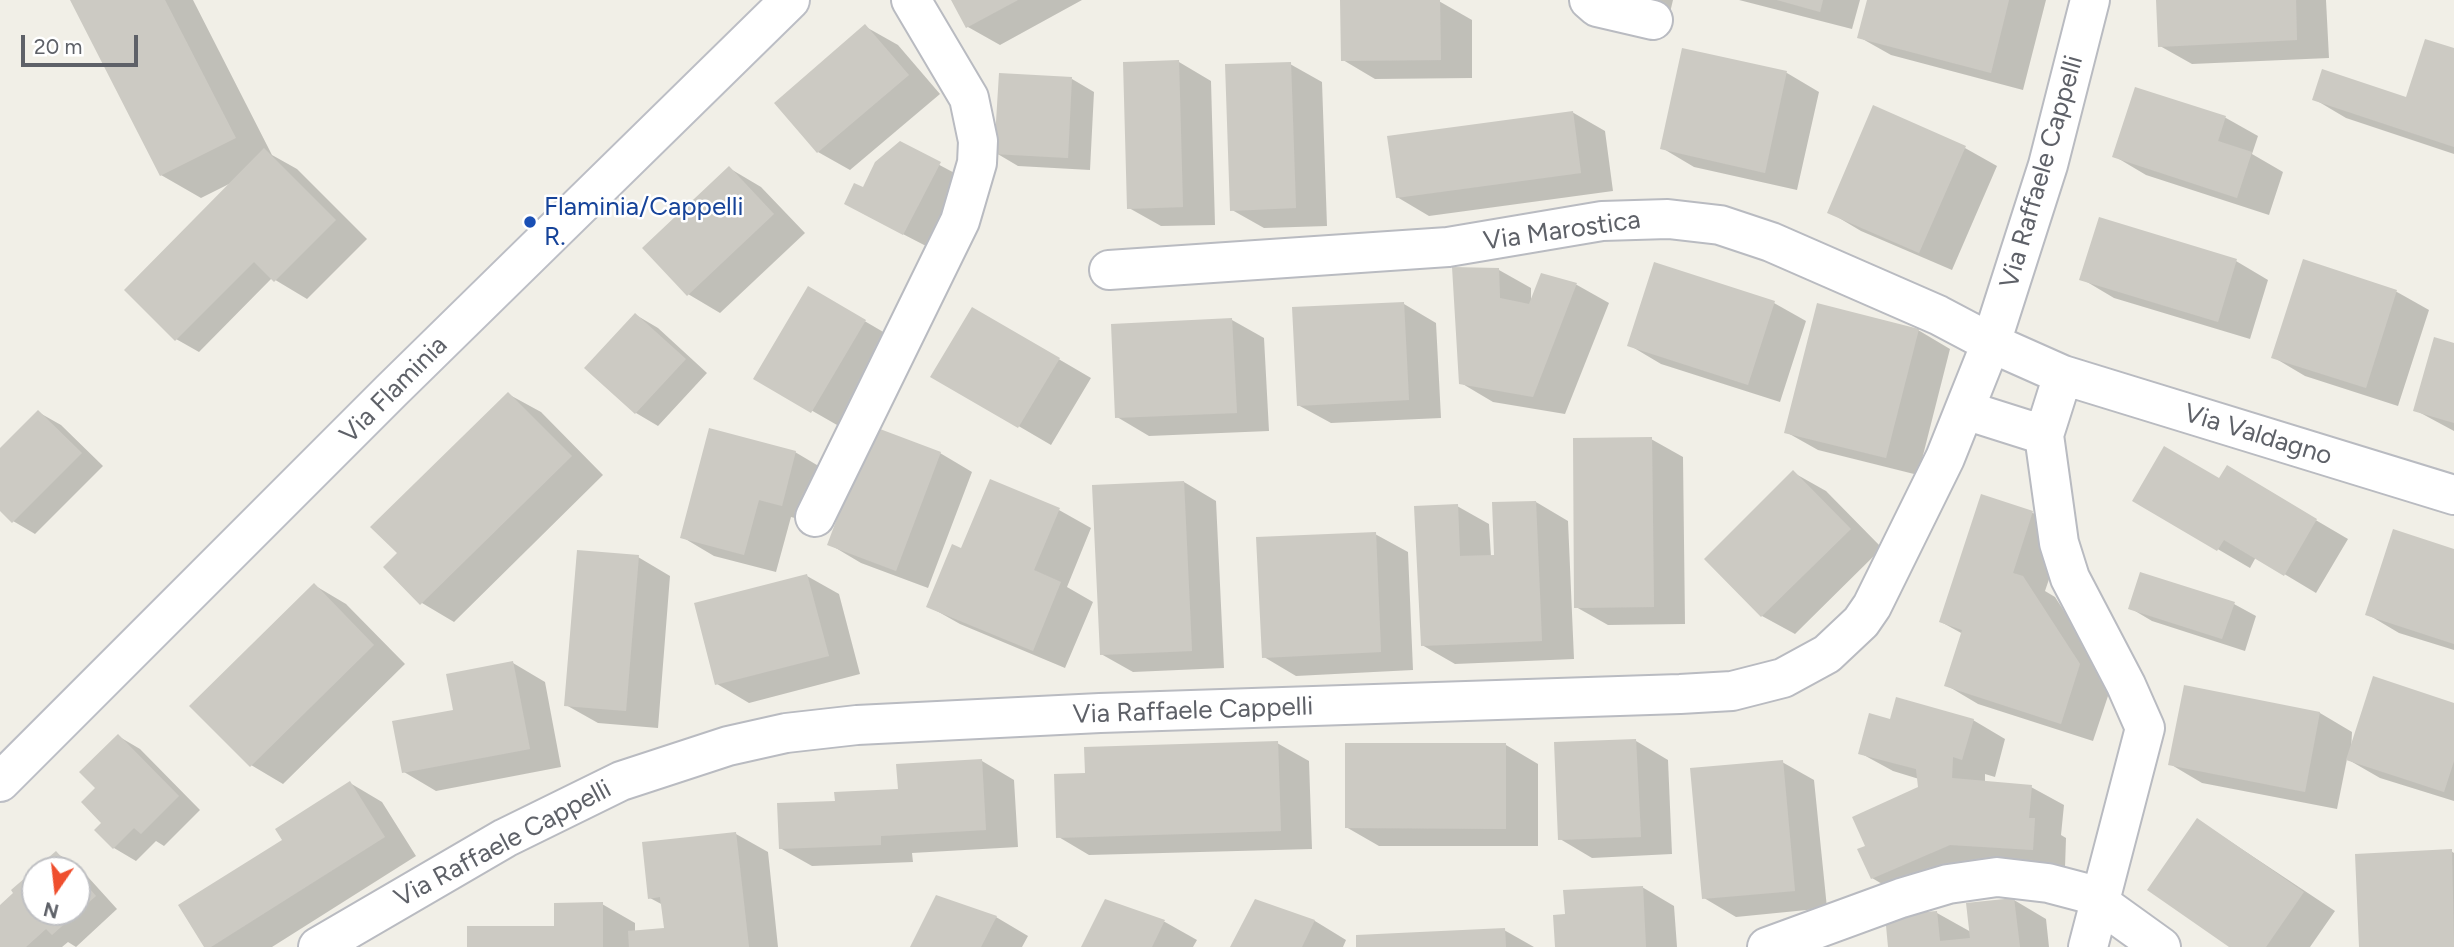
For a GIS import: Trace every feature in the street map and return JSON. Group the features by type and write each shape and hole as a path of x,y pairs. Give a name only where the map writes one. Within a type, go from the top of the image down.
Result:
{"street":[{"name":"Via Flaminia","path":"0,782 401,381 790,0"},
{"path":"815,517 960,221 978,163 978,141 969,98 911,0"},
{"path":"1589,0 1597,7 1653,20"},
{"name":"Via Raffaele Cappelli","path":"318,947 505,838 621,781 728,746 786,733 857,725 1100,713 1680,694 1732,691 1783,678 1827,654 1854,629 1872,606 1914,523 1965,410 1991,343 2048,165 2090,0"},
{"name":"Via Marostica","path":"1109,270 1448,247 1602,221 1668,219 1720,225 1771,242 1938,316 2063,376"},
{"path":"2063,376 2044,435 2056,531 2070,578 2126,685 2145,728 2088,947"},
{"name":"Via Valdagno","path":"2063,376 2454,495"},
{"path":"1965,410 2044,435"},
{"path":"1767,947 1860,911 1972,880 2017,877 2086,893 2161,947"}],"building":[{"path":"70,0 165,0 236,138 160,176"},
{"path":"951,0 1018,0 966,28"},
{"path":"1340,0 1440,0 1441,60 1341,61"},
{"path":"1777,0 1823,0 1820,12"},
{"path":"1867,0 2009,0 1991,73 1857,38"},
{"path":"2156,0 2296,0 2297,40 2158,47"},
{"path":"865,24 909,75 817,153 774,103"},
{"path":"2425,39 2454,48 2454,147 2312,100 2322,69 2406,97"},
{"path":"1682,48 1787,71 1765,173 1660,149"},
{"path":"1179,60 1183,207 1127,209 1123,62"},
{"path":"1291,62 1296,208 1230,211 1225,64"},
{"path":"999,73 1072,77 1068,158 994,154"},
{"path":"2135,87 2226,116 2218,141 2252,152 2237,198 2112,157"},
{"path":"1873,105 1966,146 1919,253 1827,213"},
{"path":"1573,111 1581,173 1396,198 1387,136"},
{"path":"900,141 941,162 903,235 844,204 854,183 863,187 875,162"},
{"path":"264,148 336,220 274,282 254,262 175,341 124,290"},
{"path":"729,166 774,214 687,296 642,248"},
{"path":"2099,217 2237,259 2218,322 2079,280"},
{"path":"2303,259 2397,290 2366,388 2271,358"},
{"path":"1654,262 1775,301 1748,385 1627,346"},
{"path":"1452,267 1499,268 1500,298 1529,304 1541,273 1577,283 1533,397 1459,384"},
{"path":"808,286 866,320 811,413 753,379"},
{"path":"1404,302 1409,400 1297,406 1292,307"},
{"path":"1817,303 1919,329 1886,458 1784,433"},
{"path":"972,307 1060,358 1018,428 930,377"},
{"path":"635,313 686,359 635,414 584,368"},
{"path":"1232,318 1237,413 1115,418 1111,324"},
{"path":"2434,337 2454,343 2454,423 2413,411"},
{"path":"508,392 572,456 420,605 383,567 397,553 370,527"},
{"path":"38,410 82,453 12,523 0,511 0,448"},
{"path":"872,426 941,452 896,571 827,545"},
{"path":"709,428 796,451 782,506 759,500 744,555 680,538"},
{"path":"1652,437 1654,607 1574,608 1573,438"},
{"path":"2164,446 2219,478 2227,465 2317,519 2284,576 2224,540 2217,551 2132,501"},
{"path":"1793,470 1851,529 1761,617 1704,559"},
{"path":"990,479 1060,508 1034,570 1061,582 1033,651 926,607 952,544 961,548"},
{"path":"1184,481 1192,651 1100,655 1092,485"},
{"path":"1981,494 2033,511 2013,573 2023,576 2080,664 2061,724 1944,686 1962,630 1939,622"},
{"path":"1536,501 1542,641 1421,646 1414,506 1458,504 1460,556 1494,555 1492,502"},
{"path":"2393,529 2454,549 2454,644 2365,615"},
{"path":"1376,532 1381,652 1262,658 1256,537"},
{"path":"577,550 639,555 626,711 564,706"},
{"path":"2140,572 2235,602 2222,639 2128,609"},
{"path":"807,574 829,656 715,685 694,603"},
{"path":"314,583 374,645 250,767 189,706"},
{"path":"513,661 530,749 402,773 392,721 453,710 446,674"},
{"path":"2373,676 2454,703 2454,761 2444,792 2346,760"},
{"path":"2184,685 2320,712 2305,792 2168,765"},
{"path":"1896,697 1974,719 1962,760 1953,757 1952,778 2032,785 2029,818 2035,818 2033,850 1950,845 1871,879 1857,849 1865,846 1852,817 1918,787 1916,769 1858,754 1869,713 1890,719"},
{"path":"118,734 179,796 141,834 134,828 113,849 94,830 101,823 81,802 95,788 79,772"},
{"path":"1636,739 1641,837 1558,840 1554,742"},
{"path":"1278,741 1281,831 1056,838 1054,774 1085,773 1084,747"},
{"path":"1345,743 1506,743 1506,829 1345,828"},
{"path":"982,759 986,830 881,836 881,845 779,849 777,803 835,801 834,792 898,789 896,764"},
{"path":"1783,760 1795,891 1702,899 1690,768"},
{"path":"350,781 385,837 211,947 204,947 178,905 282,840 275,829"},
{"path":"2197,818 2304,892 2266,947 2229,947 2147,890"},
{"path":"736,832 749,947 629,947 628,931 664,928 660,897 648,899 642,842"},
{"path":"2452,849 2454,947 2359,947 2355,854"},
{"path":"21,881 21,926 62,926 52,935 46,929 26,947 0,947 0,905 13,893 11,890"},
{"path":"1643,886 1646,947 1555,947 1553,915 1565,914 1563,890"},
{"path":"936,895 997,916 981,947 910,947"},
{"path":"2014,898 2020,947 1888,947 1885,915 1937,911 1940,941 1970,938 1966,903"},
{"path":"1105,899 1165,920 1152,947 1081,947"},
{"path":"1255,899 1315,920 1302,947 1230,947"},
{"path":"603,902 603,947 467,947 467,926 554,926 554,903"},
{"path":"1505,928 1506,947 1356,947 1356,935"}],"place":[{"name":"Flaminia/Cappelli R.","path":"530,222"}]}
